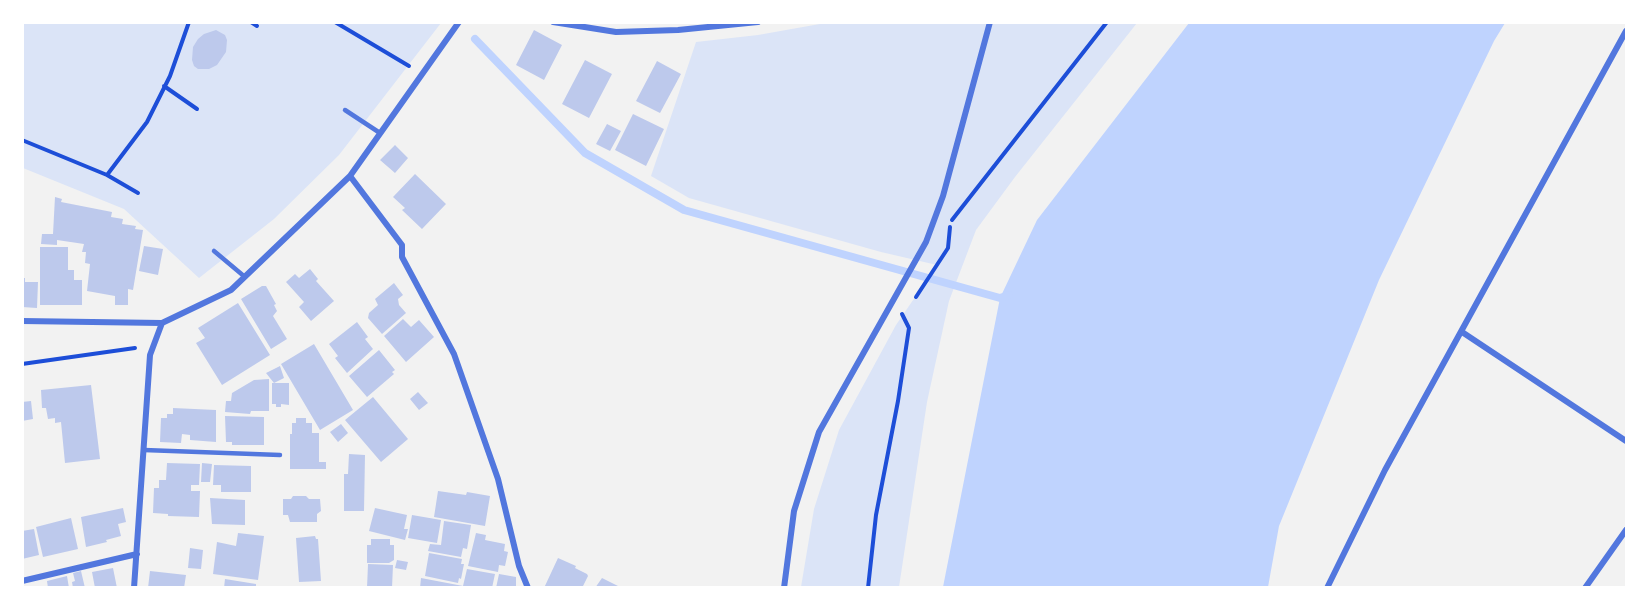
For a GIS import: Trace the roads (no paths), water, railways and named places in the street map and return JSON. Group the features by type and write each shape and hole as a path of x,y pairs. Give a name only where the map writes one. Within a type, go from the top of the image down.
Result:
{"street":[{"path":"22,321 162,323 231,290 350,176 459,22"},
{"path":"553,22 616,32 678,30 758,22"},
{"path":"784,588 794,511 819,432 926,242 943,196 990,22"},
{"path":"1327,588 1384,470 1626,31"},
{"path":"350,176 402,245 402,256 454,354 498,479 519,566 528,588"},
{"path":"134,588 150,355 162,323"},
{"path":"1461,332 1626,441"},
{"path":"1585,588 1626,530"},
{"path":"22,581 137,554"}],"lane":[{"path":"345,110 380,134"},
{"path":"214,251 244,277"},
{"path":"144,450 280,455"}],"water":[{"path":"1189,23 1505,23 1494,41 1379,280 1279,526 1268,587 943,587 1000,298 1037,220"}],"waterway":[{"path":"475,39 585,153 684,210 1000,298 1009,295"}]}
